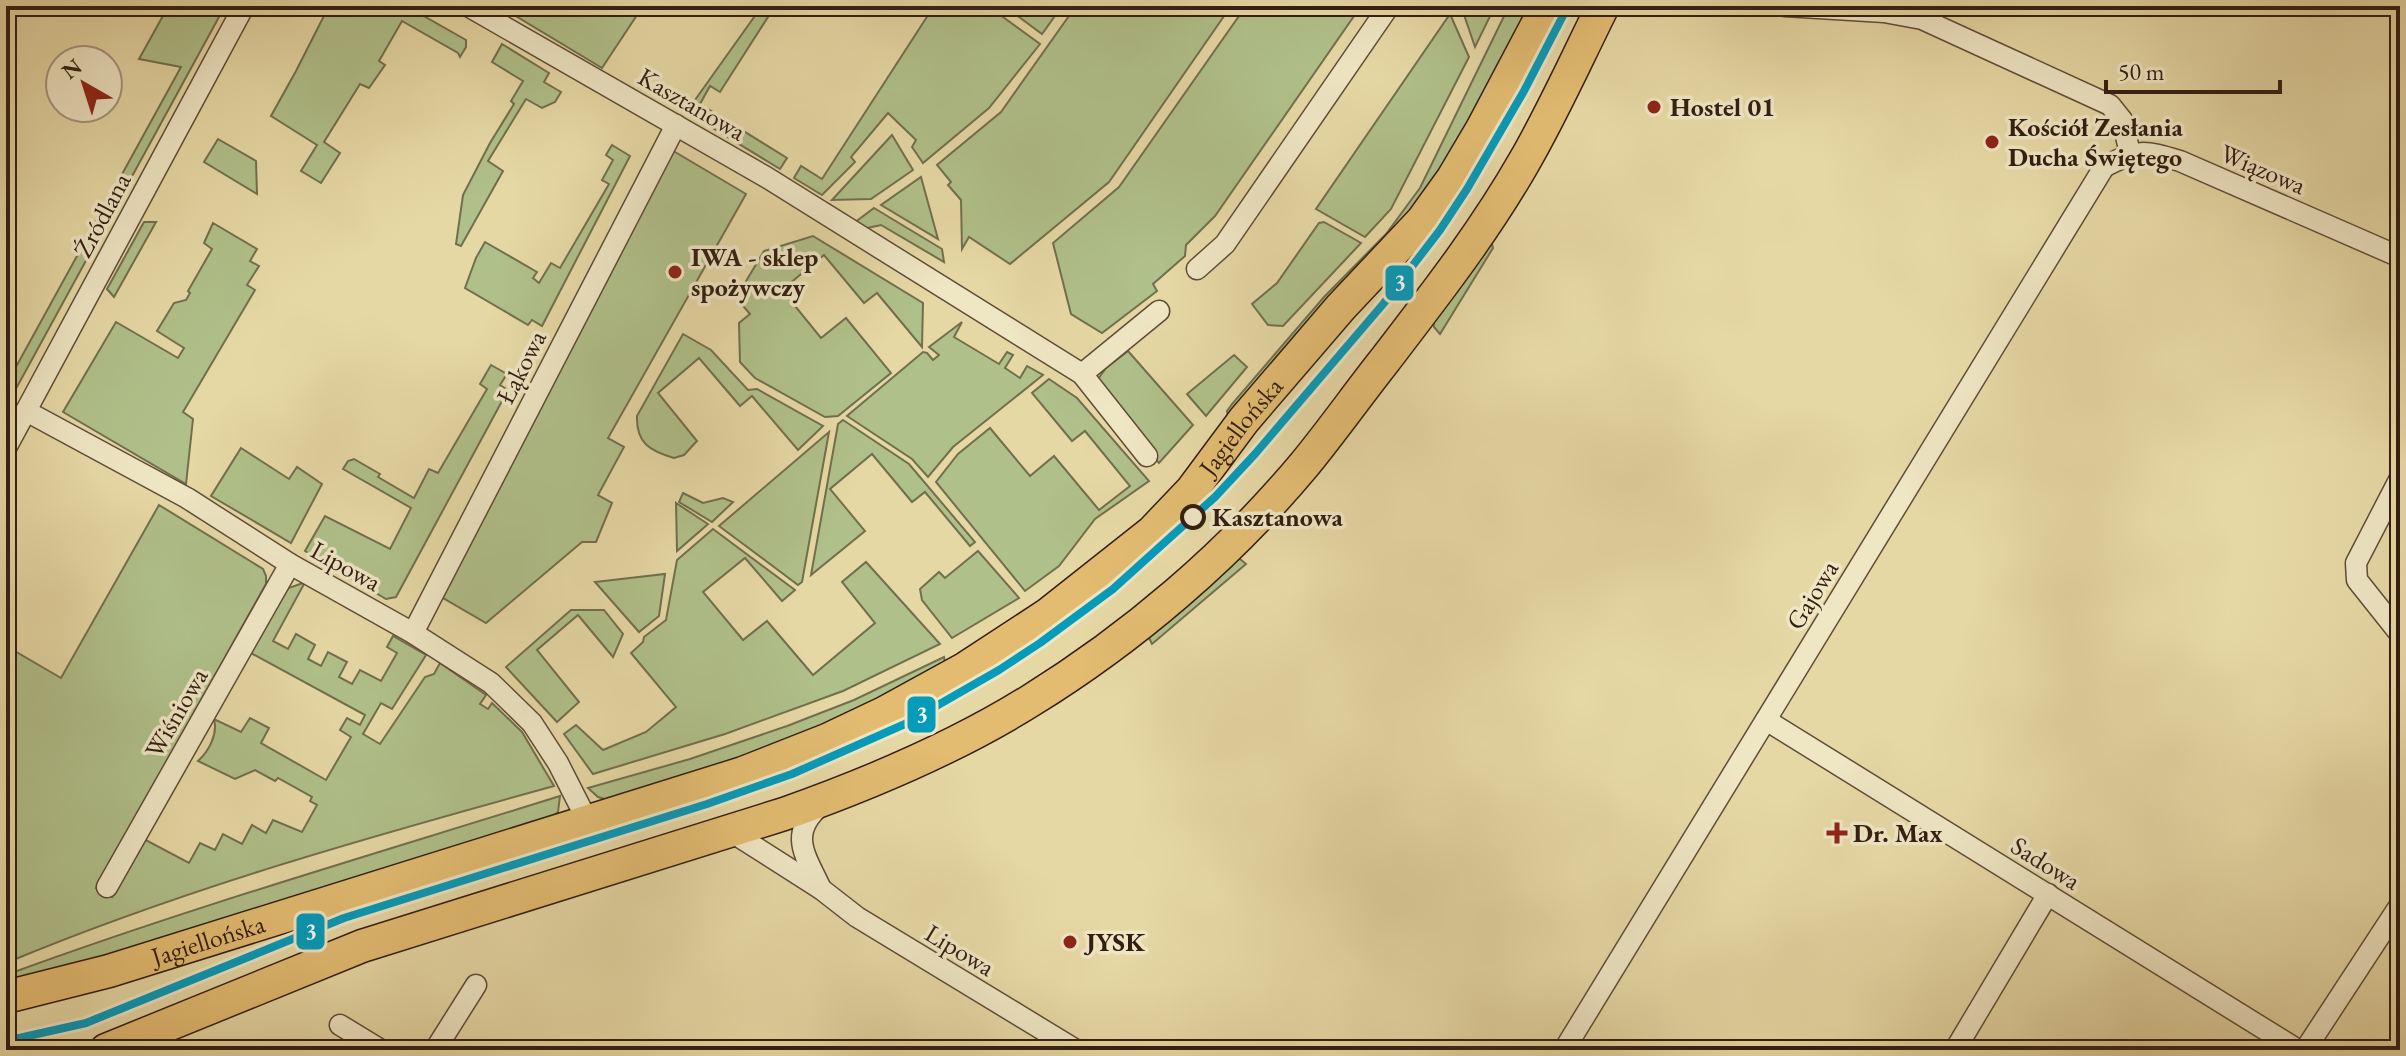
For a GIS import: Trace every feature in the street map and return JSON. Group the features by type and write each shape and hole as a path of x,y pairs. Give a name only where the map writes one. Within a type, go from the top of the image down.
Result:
{"main road":[{"name":"Jagiellońska","path":"6,997 109,971 714,783 784,757 884,713 1001,647 1093,580 1152,532 1192,490 1238,427 1341,307 1422,221 1453,178 1482,129 1547,6"},
{"path":"106,1050 362,946 829,798 909,765 984,728 1031,701 1124,637 1243,532 1303,466 1459,263 1524,162 1603,6"}],"street":[{"name":"Źródlana","path":"6,448 244,6"},
{"name":"Kasztanowa","path":"468,6 766,177 1082,374 1147,456"},
{"path":"1197,269 1225,244 1389,6"},
{"path":"1785,6 1884,12 1922,19 2110,105 2122,120 2130,153"},
{"name":"Łąkowa","path":"413,633 676,125"},
{"name":"Wiązowa","path":"2130,153 2149,152 2180,161 2400,257"},
{"name":"Gajowa","path":"1564,1050 2104,167 2130,153"},
{"path":"1082,374 1159,311"},
{"name":"Lipowa","path":"26,411 187,498 290,564 413,633 491,683 532,723 558,763 588,822"},
{"path":"2400,478 2356,563 2357,580 2400,634"},
{"name":"Wiśniowa","path":"107,887 290,564"},
{"name":"Sadowa","path":"1766,720 2298,1050"},
{"name":"Lipowa","path":"821,889 800,836 804,823 829,798"},
{"name":"Lipowa","path":"730,831 821,889 857,917 1076,1050"},
{"path":"1955,1050 2048,894"},
{"path":"2305,1050 2400,905"},
{"path":"435,1050 476,985"},
{"path":"340,1025 381,1050"}],"green space":[{"path":"175,6 225,6 6,407 6,385 181,67 139,59 164,14"},
{"path":"329,6 406,6 466,40 466,47 460,57 402,21 379,61 385,65 369,88 360,84 324,142 340,153 321,183 301,171 317,145 271,116"},
{"path":"499,6 643,6 602,68"},
{"path":"762,6 775,6 720,92 710,86 700,104 787,158 780,169 703,122 695,111 695,100"},
{"path":"934,6 944,6 953,12 957,6 962,6 972,12 977,6 988,6 1040,44 989,108 923,163 912,147 916,140 888,113 851,157 855,162 822,195 794,178 801,166 822,179"},
{"path":"1004,6 1062,6 1042,34"},
{"path":"1076,6 1231,6 1109,182 1010,264 969,237 962,249 961,200 937,165 1001,112"},
{"path":"1246,6 1361,6 1215,216 1186,245 1185,256 1153,284 1157,291 1102,333 1071,314 1053,243 1119,187"},
{"path":"1461,6 1495,6 1475,47"},
{"path":"1509,6 1531,6 1446,163 1409,216 1228,418 1227,411 1232,404 1324,297 1386,234 1420,188"},
{"path":"1450,14 1469,57 1391,209 1365,237 1316,209"},
{"path":"502,44 549,73 544,82 561,92 555,102 542,108 526,99 488,161 503,171 461,246 456,244 463,195 514,104 511,101 523,81 492,62"},
{"path":"892,135 913,170 871,199 832,200"},
{"path":"218,139 256,161 257,194 204,162"},
{"path":"612,145 630,156 542,326 532,320 528,325 465,288 485,242 537,272 533,278 539,283 551,263 560,268 609,184 602,180 613,160 606,155"},
{"path":"670,149 746,194 608,438 624,447 598,495 612,503 596,542 582,542 486,623 438,595"},
{"path":"921,177 938,239 881,205"},
{"path":"874,208 942,249 944,262 881,225 863,229 850,226"},
{"path":"144,222 156,222 114,297 107,289"},
{"path":"1324,222 1361,243 1283,326 1268,325 1252,304 1277,283 1319,223"},
{"path":"213,223 257,249 250,261 259,266 247,285 255,290 183,412 193,419 186,484 63,412 116,322 178,358 184,348 157,331 174,303 186,300 190,293 188,291 212,249 204,243"},
{"path":"813,236 923,303 922,347 877,293 864,303 824,255 782,290 821,338 846,318 891,373 838,416 825,417 755,378 740,362 739,323 750,314 736,298 764,251"},
{"path":"1492,244 1493,248 1440,334 1434,327 1433,319 1486,246"},
{"path":"962,322 954,337 999,364 1007,352 1013,355 1005,368 1020,378 1027,366 1043,375 953,447 928,477 912,459 847,416 923,352 933,360 939,355 929,347"},
{"path":"683,334 711,350 748,390 757,389 823,426 798,450 752,396 740,406 699,358 658,393 697,441 684,455 674,458 651,449 639,433 637,416"},
{"path":"1128,351 1193,425 1159,463 1096,382 1106,368"},
{"path":"1234,355 1247,367 1206,416 1187,394"},
{"path":"491,365 507,374 500,385 508,390 396,597 386,599 305,551 325,516 390,549 411,508 343,469 348,461 354,459 414,498 429,469 438,473 487,389 480,384"},
{"path":"1049,379 1077,398 1149,481 1095,519 1059,566 1025,591 936,482 958,454 990,428 1030,476 1054,456 1099,510 1130,486 1085,431 1072,441 1032,393"},
{"path":"843,420 909,464 975,542 970,546 925,492 912,502 872,454 830,489 865,531 811,575 838,424"},
{"path":"829,432 802,582 798,585 719,526"},
{"path":"241,448 289,479 297,467 322,484 291,543 211,496"},
{"path":"683,493 703,503 723,498 733,502 712,522 679,502"},
{"path":"676,503 708,524 677,551"},
{"path":"159,505 263,569 266,584 96,888 112,897 144,839 189,863 200,843 215,850 223,834 242,844 252,825 266,833 273,820 302,832 317,805 310,801 312,797 278,778 275,781 255,770 235,779 198,761 212,742 214,719 241,732 250,718 269,728 261,743 326,780 351,737 340,730 347,718 360,725 365,715 249,652 283,590 303,583 273,641 288,649 296,634 315,645 308,659 321,666 328,652 347,662 339,677 352,684 360,670 381,681 397,653 387,647 393,636 426,655 392,709 381,703 363,734 380,744 425,677 434,674 440,663 486,695 480,704 488,709 492,703 522,732 554,786 208,888 6,963 6,646 61,678"},
{"path":"713,529 795,590 782,601 745,558 703,592 743,640 767,621 813,675 875,623 842,582 866,562 940,644 843,691 725,734 593,774 564,734 576,725 603,750 646,732 676,707 631,653 644,637 666,620 677,560"},
{"path":"978,551 1019,598 952,638 922,600 920,589 939,572 945,578"},
{"path":"1240,559 1246,564 1152,644 1148,636 1233,560"},
{"path":"665,574 659,616 639,632 595,582"},
{"path":"571,610 604,610 623,634 613,657 578,615 537,650 579,702 557,722 506,667"},
{"path":"944,657 945,662 927,676 774,747 608,800 598,797 588,788 690,759 787,726 854,700"},
{"path":"560,796 558,812 547,821 110,959 6,984 6,975 143,927"}],"transit line":[{"name":"3","path":"6,1041 86,1023 344,918 707,804 792,774 905,724 1040,643 1113,589 1215,497 1384,303 1467,189 1524,91 1568,6"}],"place":[{"name":"Hostel 01","path":"1654,107"},
{"name":"Kościół Zesłania Ducha Świętego","path":"1992,142"},
{"name":"IWA - sklep spożywczy","path":"675,272"},
{"name":"Kasztanowa","path":"1193,517"},
{"name":"Dr. Max","path":"1837,833"},
{"name":"JYSK","path":"1070,942"}]}
